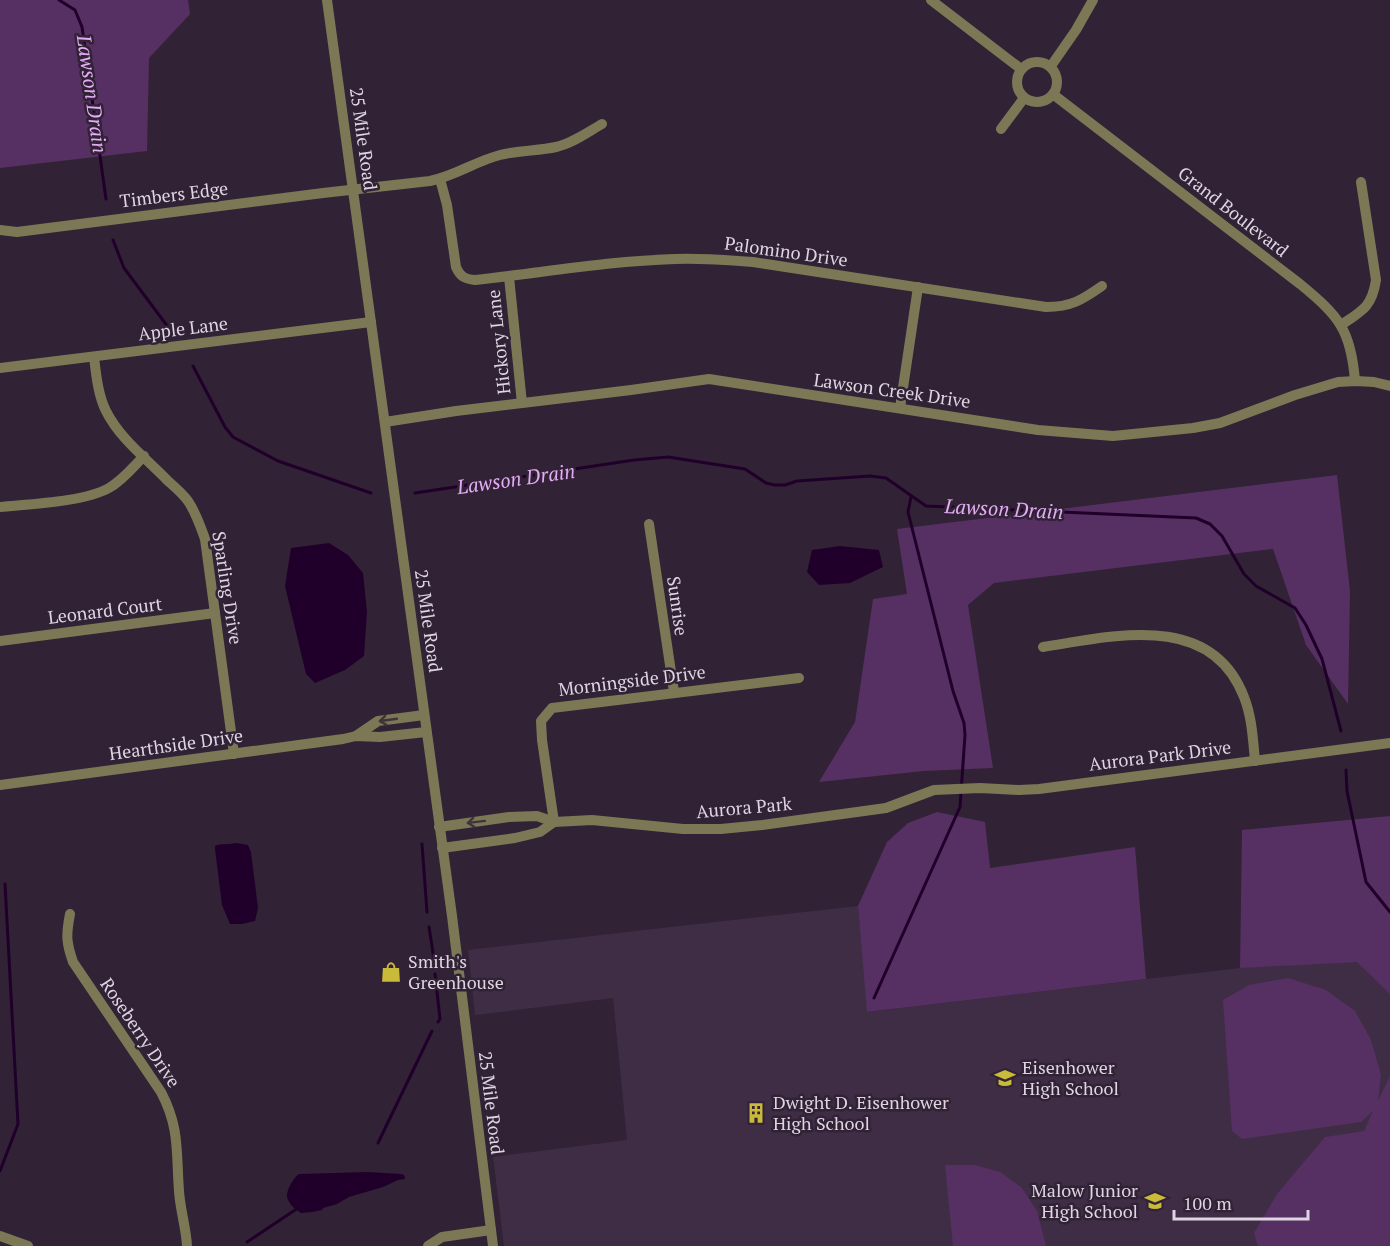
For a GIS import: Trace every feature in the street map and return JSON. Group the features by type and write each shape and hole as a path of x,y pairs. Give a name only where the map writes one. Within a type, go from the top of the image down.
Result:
{"street":[{"name":"25 Mile Road","path":"327,0 452,916 493,1246"},
{"path":"931,0 1021,69"},
{"path":"1051,66 1093,0"},
{"path":"1038,62 1051,66 1057,81 1054,95 1041,102 1031,102 1024,98 1017,81 1021,69 1028,64 1038,62"},
{"name":"Grand Boulevard","path":"1054,95 1300,284 1331,311 1348,340 1355,381"},
{"path":"1001,129 1024,98"},
{"name":"Timbers Edge","path":"0,230 17,232 430,181 500,155 557,147 602,124"},
{"name":"Palomino Drive","path":"440,179 447,205 456,267 460,275 466,279 509,277 677,258 753,262 1046,307 1060,307 1081,300 1102,286"},
{"path":"1341,325 1366,307 1374,294 1376,280 1361,182"},
{"name":"Hickory Lane","path":"509,277 522,403"},
{"path":"900,408 918,287"},
{"name":"Apple Lane","path":"0,368 371,322"},
{"name":"Sparling Drive","path":"94,357 99,391 106,411 123,435 186,498 194,510 205,539 234,753"},
{"name":"Lawson Creek Drive","path":"385,422 709,379 1038,430 1113,436 1220,423 1294,395 1338,382 1374,382 1390,386"},
{"path":"0,507 74,499 108,489 119,482 144,456"},
{"name":"Sunrise","path":"649,524 674,692"},
{"name":"Leonard Court","path":"0,641 215,613"},
{"path":"1043,647 1121,636 1155,635 1170,636 1192,643 1211,653 1226,665 1245,699 1252,728 1255,760"},
{"name":"Morningside Drive","path":"554,822 541,722 552,708 799,678"},
{"name":"Hearthside Drive","path":"356,736 378,721 424,715"},
{"name":"Hearthside Drive","path":"0,784 356,736 380,737 426,732"},
{"name":"Aurora Park Drive","path":"934,790 1039,789 1390,743"},
{"name":"Aurora Park","path":"439,826 537,816 554,822 592,820 683,829 721,829 886,808 934,790"},
{"path":"499,819 502,839"},
{"name":"Aurora Park","path":"442,848 540,832 554,822"},
{"name":"Roseberry Drive","path":"70,914 66,935 73,962 160,1092 173,1118 177,1145 179,1192 187,1246"},
{"path":"428,1246 442,1237 491,1230"},
{"path":"0,1236 28,1246"}],"shaded area":[{"path":"0,0 188,0 190,14 149,58 147,151 0,168"},
{"path":"1337,475 1350,591 1348,704 1306,645 1273,549 994,583 968,605 993,768 924,771 819,782 855,722 873,599 907,594 897,529"},
{"path":"329,543 348,555 363,573 367,612 364,656 345,670 315,683 306,674 285,586 291,548"},
{"path":"840,546 879,550 883,567 850,583 819,585 807,572 812,550"},
{"path":"937,812 985,822 990,868 1135,847 1146,979 867,1012 858,906 887,842 908,823"},
{"path":"1390,816 1390,994 1357,962 1240,968 1242,830"},
{"path":"236,843 248,845 251,852 258,908 255,921 230,924 222,905 215,846"},
{"name":"Eisenhower High School","path":"858,906 868,1012 1390,948 1390,1246 504,1246 493,1157 627,1140 613,998 475,1015 468,950"},
{"path":"1288,978 1326,990 1355,1011 1371,1040 1381,1075 1378,1101 1390,1076 1390,1246 1258,1246 1254,1233 1277,1194 1325,1137 1364,1131 1373,1111 1361,1122 1242,1139 1232,1131 1223,1000 1249,985"},
{"path":"945,1165 975,1165 1000,1172 1022,1188 1037,1211 1046,1246 953,1246"},
{"path":"368,1172 401,1174 405,1179 312,1212 301,1213 293,1207 287,1197 290,1186 299,1174"}],"waterway":[{"name":"Lawson Drain","path":"59,0 75,10 82,27 106,199"},
{"name":"Lawson Drain","path":"113,240 124,268 168,327"},
{"name":"Lawson Drain","path":"193,366 225,427 233,437 278,461 371,493"},
{"name":"Lawson Drain","path":"415,493 634,460 668,457 745,469 766,483 775,485 797,481 870,476 886,478 926,506 1196,518 1210,524 1222,536 1244,574 1256,586 1295,608 1322,659 1341,731"},
{"path":"874,998 960,807 964,723 953,691 908,512 911,497"},
{"name":"Lawson Drain","path":"1346,770 1347,791 1366,882 1390,912"},
{"path":"422,844 427,912"},
{"path":"0,1171 18,1124 5,884"},
{"path":"429,927 434,959"},
{"path":"435,974 440,1019 438,1022"},
{"path":"378,1143 432,1031"},
{"path":"247,1242 298,1208"}],"place":[{"name":"Smith's Greenhouse","path":"391,972"},
{"name":"Eisenhower High School","path":"1005,1078"},
{"name":"Dwight D. Eisenhower High School","path":"756,1113"},
{"name":"Malow Junior High School","path":"1155,1201"}]}
